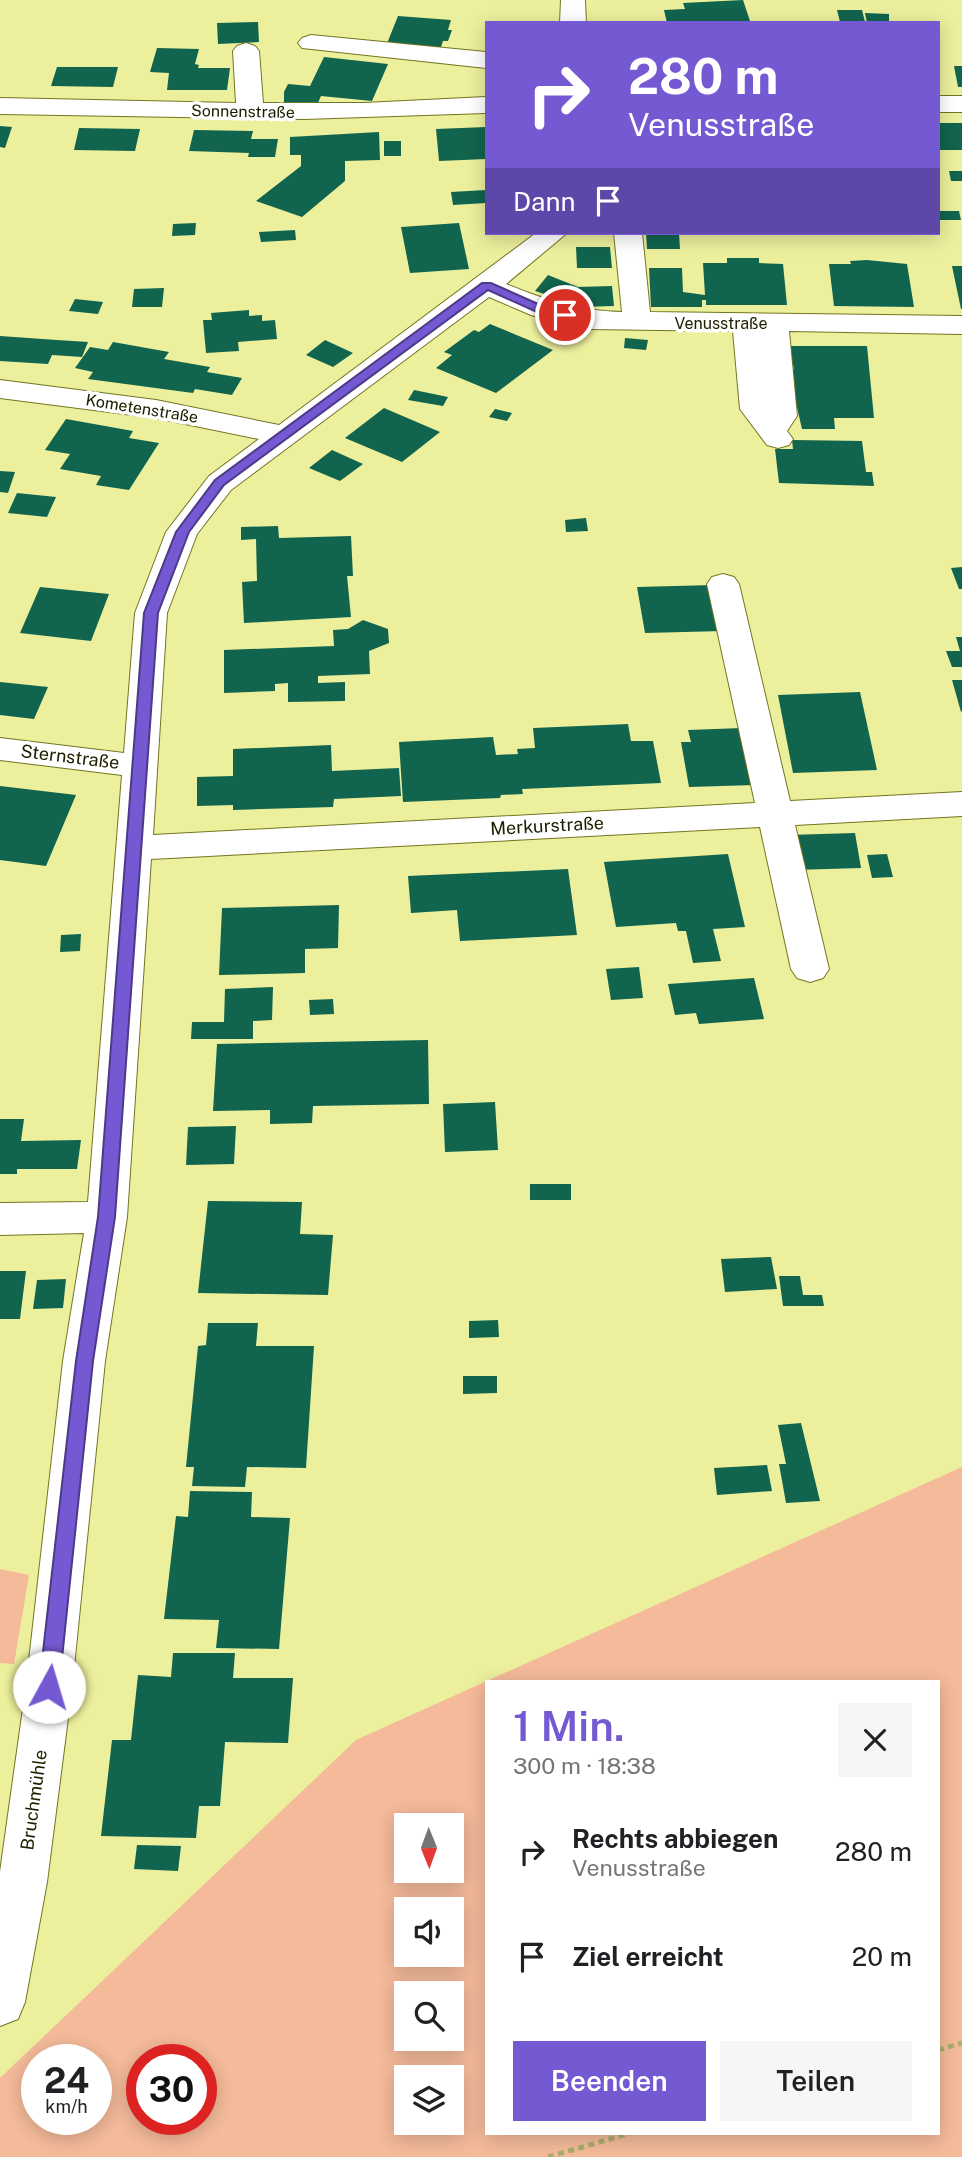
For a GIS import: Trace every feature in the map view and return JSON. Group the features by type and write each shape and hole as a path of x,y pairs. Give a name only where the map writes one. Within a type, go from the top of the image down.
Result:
{"street":[{"path":"573,0 573,21"},
{"path":"312,43 485,60"},
{"path":"246,51 250,111"},
{"path":"940,104 962,104"},
{"name":"Sonnenstraße","path":"0,106 383,111 485,105"},
{"name":"Bruchmühle","path":"0,2002 23,1882 49,1687 84,1361 107,1217 151,613 182,532 220,483 550,235"},
{"path":"628,235 637,322"},
{"name":"Venusstraße","path":"486,286 541,309 589,320 962,324"},
{"path":"760,323 755,409 781,428"},
{"name":"Kometenstraße","path":"0,389 156,409 282,435"},
{"path":"723,584 810,969"},
{"name":"Sternstraße","path":"0,749 139,766"},
{"name":"Merkurstraße","path":"133,848 962,804"},
{"path":"0,1219 107,1217"}],"path":[{"path":"940,2049 962,2043"},
{"path":"548,2157 624,2135"}],"shaded area":[{"path":"962,1467 962,2157 0,2157 0,2078 21,2058 21,2135 112,2135 112,2044 36,2044 356,1740 485,1682 485,2135 940,2135 940,1680 489,1680"},
{"path":"0,1569 29,1575 14,1664 0,1663"}],"building":[{"path":"743,0 750,21 667,21 664,10 685,9 683,3"},
{"path":"837,10 862,10 865,21 840,21"},
{"path":"865,13 889,14 889,21 867,21"},
{"path":"398,16 451,20 448,30 452,30 448,41 443,41 440,50 386,46"},
{"path":"258,22 259,42 218,44 217,23"},
{"path":"157,48 199,49 195,64 199,65 198,68 230,68 227,90 167,90 169,73 150,72"},
{"path":"324,57 388,64 372,101 321,96 317,105 284,104 284,92 288,84 310,86"},
{"path":"954,66 962,66 962,87 958,87"},
{"path":"57,67 118,67 113,87 51,86"},
{"path":"940,123 962,123 962,150 940,150"},
{"path":"0,126 12,127 5,148 0,147"},
{"path":"485,127 485,159 439,161 436,129"},
{"path":"79,128 140,129 135,151 74,150"},
{"path":"194,130 253,131 251,139 278,139 275,157 248,157 249,153 189,151"},
{"path":"379,132 380,160 345,161 345,181 302,217 256,201 301,166 301,155 290,155 290,137"},
{"path":"384,141 401,141 401,156 384,156"},
{"path":"949,171 962,171 962,181 951,181"},
{"path":"485,190 485,203 453,205 451,192"},
{"path":"940,211 959,211 961,220 940,220"},
{"path":"196,223 195,235 172,236 173,224"},
{"path":"459,223 469,269 410,273 401,227"},
{"path":"295,230 296,240 261,242 259,232"},
{"path":"646,235 679,235 680,249 647,249"},
{"path":"576,247 610,247 612,268 577,268"},
{"path":"727,258 759,258 759,263 783,264 787,305 706,305 706,300 702,300 702,307 651,307 649,268 682,268 683,292 705,295 703,263 727,263"},
{"path":"850,261 907,264 914,307 834,306 829,264 851,264"},
{"path":"952,266 962,266 962,309 961,309"},
{"path":"548,275 578,287 565,303 549,299 551,296 535,291"},
{"path":"612,286 614,306 580,307 578,287"},
{"path":"164,288 162,307 132,307 134,289"},
{"path":"75,299 103,302 98,314 69,311"},
{"path":"249,310 249,316 262,315 262,321 275,320 277,339 238,342 239,351 206,353 203,320 212,320 211,313"},
{"path":"490,324 553,350 496,393 436,368 452,355 444,352 474,330 479,332"},
{"path":"0,336 88,342 82,357 52,355 48,364 0,361"},
{"path":"625,338 648,340 646,350 624,348"},
{"path":"325,340 353,353 333,367 306,355"},
{"path":"113,342 169,352 164,359 210,367 207,372 242,378 232,395 195,389 193,393 88,379 93,372 75,368 90,347 108,350"},
{"path":"788,346 867,346 874,418 834,418 835,429 802,429 796,403 788,391 795,391 794,380 790,380 788,369 794,369"},
{"path":"414,390 448,397 443,406 408,400"},
{"path":"384,408 440,432 402,462 345,438"},
{"path":"495,409 512,413 507,421 489,417"},
{"path":"66,419 133,431 129,438 159,443 129,490 96,485 101,476 60,469 70,454 45,450"},
{"path":"792,440 862,441 866,472 872,472 874,486 779,483 775,449 793,449"},
{"path":"332,450 363,464 340,481 309,468"},
{"path":"0,471 15,472 8,493 0,492"},
{"path":"17,493 56,497 47,517 8,513"},
{"path":"586,518 588,531 566,532 565,520"},
{"path":"278,526 279,538 351,536 353,576 347,576 351,617 244,623 242,582 257,581 256,539 241,540 241,527"},
{"path":"962,567 962,589 959,589 951,568"},
{"path":"714,585 723,631 645,633 637,587"},
{"path":"40,587 109,594 91,641 20,633"},
{"path":"363,620 388,629 389,643 369,651 370,674 318,676 318,683 345,682 345,701 288,702 288,683 275,684 275,691 224,693 224,650 334,646 333,630 348,629"},
{"path":"956,637 962,637 962,667 952,667 946,651 960,651"},
{"path":"952,680 962,680 961,712"},
{"path":"0,682 48,687 34,719 0,715"},
{"path":"860,692 877,770 793,773 778,695"},
{"path":"628,724 631,741 653,741 661,783 522,789 523,794 501,795 500,798 403,802 399,742 493,737 496,755 518,754 517,749 535,748 533,728"},
{"path":"742,728 755,785 689,787 681,742 691,742 688,730"},
{"path":"331,745 332,771 399,768 401,796 334,799 333,807 233,810 233,805 197,806 197,777 233,776 233,749"},
{"path":"0,786 76,795 46,866 0,860"},
{"path":"855,833 861,868 794,870 788,835"},
{"path":"728,854 745,927 713,929 721,961 693,963 686,931 678,931 676,923 616,927 604,862"},
{"path":"887,854 893,877 872,878 867,855"},
{"path":"568,869 577,935 460,941 457,910 411,913 408,876"},
{"path":"339,905 338,948 305,949 305,973 219,975 222,908"},
{"path":"81,934 80,951 60,952 61,935"},
{"path":"639,967 643,998 611,1000 606,969"},
{"path":"754,978 764,1019 699,1024 696,1013 675,1015 668,984"},
{"path":"273,987 272,1020 253,1021 253,1039 191,1039 192,1022 224,1022 225,989"},
{"path":"333,999 334,1014 310,1015 309,1000"},
{"path":"428,1040 429,1104 313,1106 312,1123 270,1124 270,1110 213,1111 217,1044"},
{"path":"495,1102 498,1150 445,1152 443,1104"},
{"path":"0,1119 24,1119 21,1141 81,1140 77,1169 17,1169 17,1174 0,1174"},
{"path":"236,1126 234,1164 186,1165 188,1127"},
{"path":"530,1184 571,1184 571,1200 530,1200"},
{"path":"208,1201 302,1202 300,1234 333,1235 328,1295 198,1293"},
{"path":"771,1257 777,1289 725,1292 721,1259"},
{"path":"0,1271 26,1271 20,1319 0,1319"},
{"path":"779,1276 800,1276 803,1295 822,1295 824,1306 783,1306"},
{"path":"66,1279 63,1308 33,1309 37,1280"},
{"path":"498,1320 499,1337 469,1338 469,1321"},
{"path":"208,1323 258,1323 256,1346 314,1346 306,1468 247,1467 245,1487 192,1486 194,1467 186,1467 198,1346 206,1345"},
{"path":"463,1376 497,1376 497,1393 463,1394"},
{"path":"801,1423 820,1501 786,1503 779,1464 786,1464 778,1425"},
{"path":"767,1465 772,1491 717,1495 714,1468"},
{"path":"190,1491 252,1492 251,1517 290,1518 279,1649 216,1648 219,1620 164,1619 176,1516 188,1517"},
{"path":"173,1653 235,1653 233,1678 293,1678 288,1743 225,1742 220,1806 199,1806 196,1838 101,1836 112,1740 131,1740 138,1675 171,1677"},
{"path":"137,1845 181,1846 178,1871 134,1869"}],"route":[{"path":"49,1687 84,1361 107,1217 151,613 182,532 220,483 486,286 541,309 565,315"}]}
